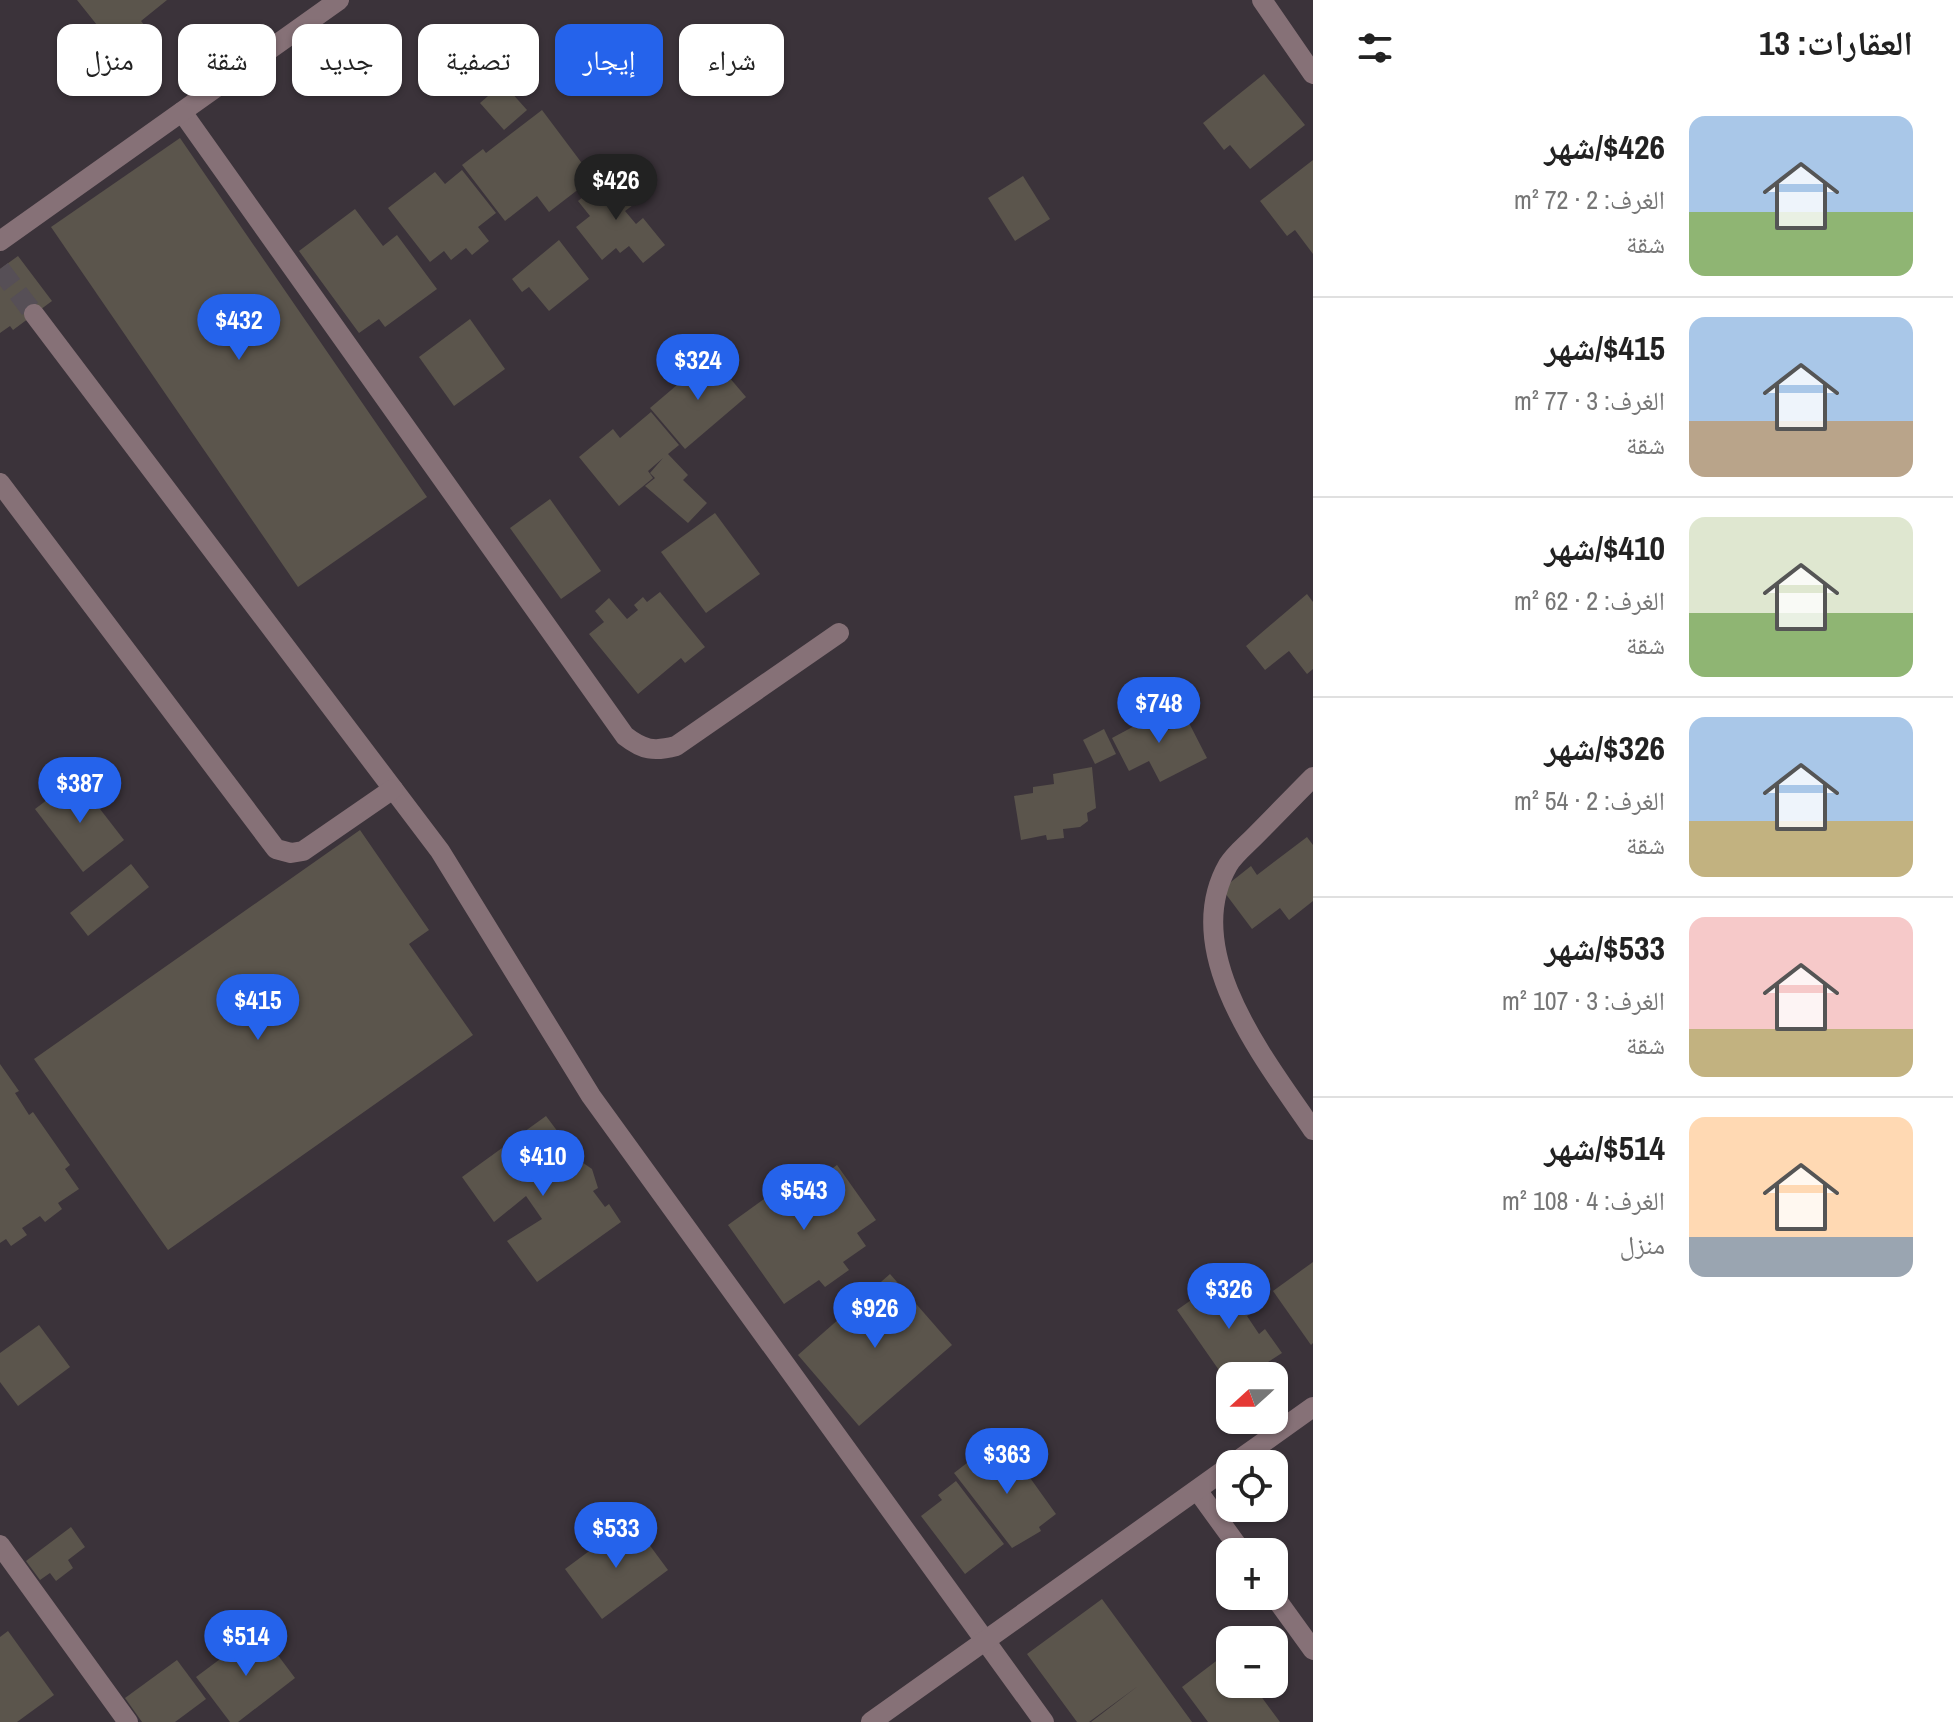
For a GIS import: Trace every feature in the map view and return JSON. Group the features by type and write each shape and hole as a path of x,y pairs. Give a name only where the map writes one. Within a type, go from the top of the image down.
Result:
{"street":[{"path":"0,241 339,0"},
{"path":"1262,0 1313,74"},
{"path":"182,112 625,736 640,748 658,751 676,746 839,633"},
{"path":"34,314 440,851 591,1096 1044,1722"},
{"path":"0,483 276,849 291,853 303,851 393,789"},
{"path":"1313,777 1229,863 1215,895 1215,925 1224,978 1239,1016 1313,1130"},
{"path":"1253,1450 1313,1407"},
{"path":"871,1722 1216,1476"},
{"path":"1197,1490 1232,1538"},
{"path":"0,1545 128,1722"},
{"path":"1284,1610 1313,1650"}],"building":[{"path":"77,0 167,0 141,21 143,24 96,24"},
{"path":"1264,74 1305,125 1250,169 1230,145 1224,150 1203,123"},
{"path":"488,96 515,96 527,110 504,130 480,103"},
{"path":"542,110 593,178 549,212 537,196 505,221 462,165 483,149 486,153"},
{"path":"180,138 427,497 298,587 51,227"},
{"path":"1313,160 1313,254 1295,230 1287,236 1260,201"},
{"path":"617,169 629,184 621,190 633,205 625,211 636,224 643,218 665,245 643,263 629,246 620,253 616,248 602,260 576,227 590,216 578,201"},
{"path":"462,170 496,213 478,227 489,241 472,255 466,248 451,260 444,251 430,262 388,208 435,172 445,184"},
{"path":"1023,176 1050,219 1015,241 988,198"},
{"path":"355,209 383,246 397,235 437,289 385,327 379,319 359,333 299,251"},
{"path":"559,240 589,279 549,311 529,287 522,292 512,279"},
{"path":"18,256 52,301 13,330 10,326 0,333 0,269"},
{"path":"470,319 505,369 454,406 419,357"},
{"path":"711,356 746,397 685,449 650,408"},
{"path":"651,412 679,445 668,454 688,475 683,480 707,503 688,523 645,486 655,478 650,473 663,458 648,471 653,478 619,506 579,457 613,429 620,438"},
{"path":"550,499 601,571 561,599 510,528"},
{"path":"715,513 760,574 706,613 661,552"},
{"path":"660,592 705,647 685,663 681,658 638,694 589,634 604,622 595,611 609,598 627,619 638,610 634,605 643,597 647,602"},
{"path":"1307,594 1313,602 1313,669 1307,674 1289,651 1265,670 1246,646"},
{"path":"1155,703 1168,730 1188,721 1207,758 1160,782 1149,761 1129,771 1112,738 1140,723 1135,713"},
{"path":"1104,729 1116,754 1095,764 1083,740"},
{"path":"1092,767 1096,808 1087,813 1088,821 1080,827 1063,829 1064,838 1047,840 1046,835 1021,840 1014,796 1033,793 1033,787 1054,784 1053,774"},
{"path":"76,778 124,840 83,872 35,809"},
{"path":"360,830 429,930 409,944 473,1035 168,1250 34,1059"},
{"path":"1307,837 1313,845 1313,901 1289,920 1280,908 1252,929 1222,889 1251,866 1257,875"},
{"path":"131,864 149,887 88,936 70,913"},
{"path":"0,1064 19,1091 15,1093 29,1115 33,1112 70,1165 65,1169 79,1189 58,1203 62,1209 45,1222 40,1216 22,1228 27,1235 11,1246 6,1239 0,1243"},
{"path":"546,1116 561,1136 556,1140 571,1161 576,1158 592,1169 598,1188 593,1191 605,1207 609,1204 621,1222 537,1282 507,1241 542,1219 526,1196 494,1222 462,1177"},
{"path":"837,1165 876,1220 857,1233 866,1246 843,1262 849,1270 825,1287 819,1280 784,1304 728,1225 804,1170 812,1183"},
{"path":"1313,1262 1313,1343 1311,1345 1273,1291"},
{"path":"890,1274 952,1345 859,1426 798,1355"},
{"path":"1228,1274 1253,1312 1247,1316 1259,1334 1265,1329 1282,1353 1268,1362 1216,1362 1216,1366 1177,1310"},
{"path":"39,1325 70,1367 18,1406 0,1382 0,1353"},
{"path":"1008,1447 1056,1514 1039,1527 1041,1531 1012,1548 954,1473 976,1456 983,1466"},
{"path":"956,1481 1004,1544 965,1574 921,1516 942,1500 938,1495"},
{"path":"631,1520 668,1570 602,1619 565,1569"},
{"path":"71,1527 85,1547 68,1560 73,1568 56,1581 50,1573 40,1580 26,1561"},
{"path":"1102,1599 1192,1722 1091,1722 1138,1686 1089,1722 1077,1722 1027,1654"},
{"path":"259,1630 295,1678 238,1722 230,1722 196,1677"},
{"path":"8,1631 54,1695 17,1722 0,1722 0,1637"},
{"path":"177,1660 206,1699 175,1722 142,1722 125,1698"},
{"path":"1216,1661 1216,1698 1262,1698 1280,1722 1208,1722 1182,1687"}],"tunnel":[{"path":"0,269 34,314"}]}
